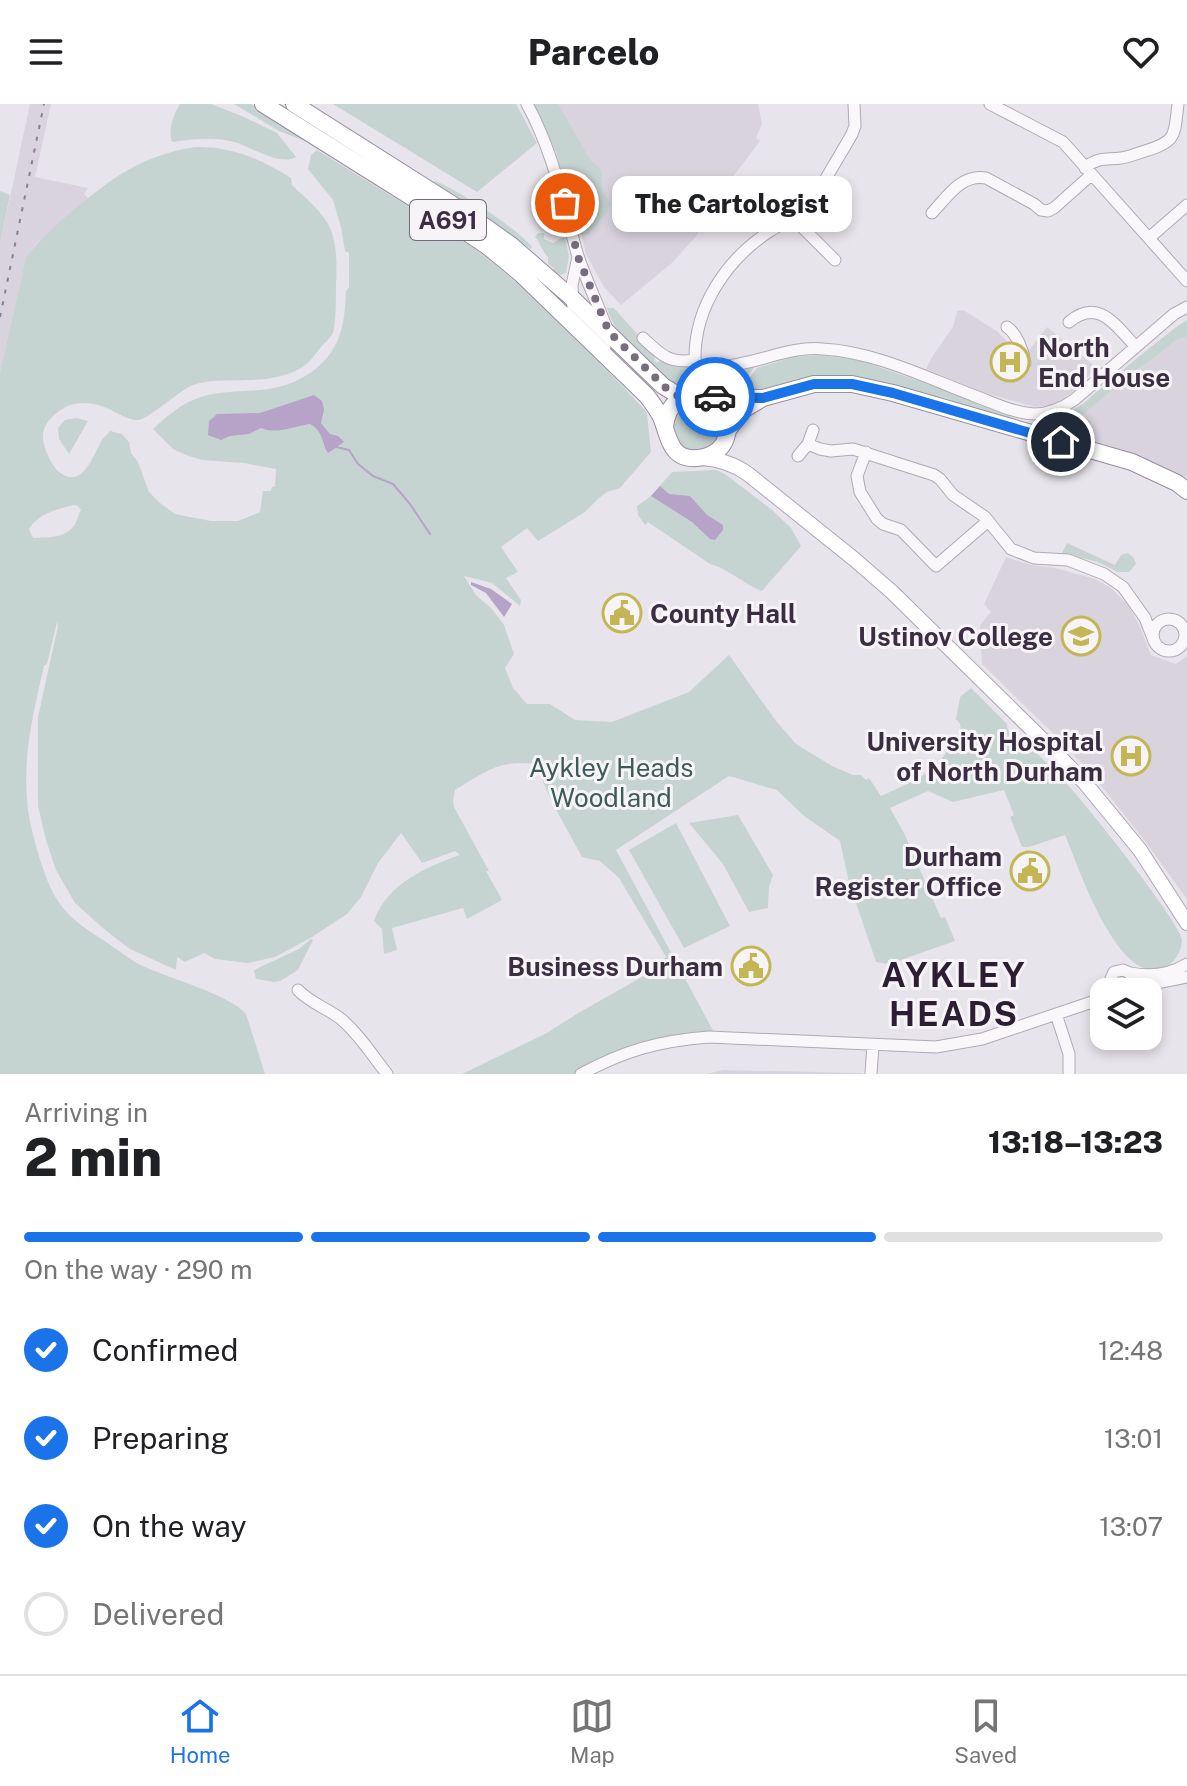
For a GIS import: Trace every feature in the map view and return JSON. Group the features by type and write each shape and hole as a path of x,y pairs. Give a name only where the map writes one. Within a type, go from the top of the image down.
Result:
{"highway":[{"name":"A691","path":"263,104 480,241 521,274 653,403 665,427"},
{"name":"A691","path":"294,104 523,253 663,386 683,398"},
{"path":"763,398 683,398 671,408 665,421 670,445 688,458 702,458 716,452 743,410 763,398 814,384 852,384 991,420 1132,462 1177,483 1187,491"},
{"path":"704,396 723,410 728,433"}],"main road":[{"path":"728,433 738,467"},
{"path":"702,458 738,467 892,592 1085,783 1140,850 1187,923"}],"street":[{"path":"527,104 553,159 578,257 609,332"},
{"path":"704,396 697,379 699,325 706,304 718,283 747,249 770,231 806,211 852,134 855,126 854,104"},
{"path":"990,104 1063,142 1187,281"},
{"path":"932,213 959,183 977,177 986,178 1041,210 1048,211 1097,159 1122,158 1163,145 1171,138 1175,128 1178,104"},
{"path":"1149,238 1187,205"},
{"path":"793,218 835,260"},
{"path":"578,257 572,285 573,311 599,340 612,362"},
{"path":"643,338 661,355 699,366 734,366 807,349 848,352 913,372 1012,410 1032,414 1045,413 1074,400 1174,314 1187,307"},
{"path":"1069,322 1075,316 1086,313 1105,315 1136,347"},
{"path":"1007,327 1014,332 1025,363"},
{"path":"683,398 690,378 699,366"},
{"path":"798,456 808,444 813,430"},
{"path":"808,444 831,451 853,449 866,452 934,475 953,495 979,512 1004,543 1018,553 1034,558 1068,560 1104,574 1128,591 1145,618 1157,647 1166,651 1177,650 1183,643 1185,632 1182,625 1173,619 1145,618"},
{"path":"866,452 857,476 860,492 877,519 901,530 940,570 988,521"},
{"path":"1154,641 1153,631 1162,620"},
{"path":"1110,978 1118,970 1146,976 1164,974 1187,964"},
{"path":"1130,973 1132,978"},
{"path":"1162,982 1187,977"},
{"path":"298,990 304,997 342,1020 387,1074"},
{"path":"1080,1006 1090,998"},
{"path":"581,1074 611,1058 648,1045 678,1039 709,1037 920,1047 960,1044 1090,1003"},
{"path":"1054,1074 1073,1073 1056,1014"},
{"path":"871,1074 873,1045"}],"shaded area":[{"path":"30,104 51,104 35,177 88,188 84,194 88,198 37,243 26,257 0,372 0,244"},
{"path":"538,104 758,104 762,124 756,138 760,141 702,218 698,234 673,262 621,305 604,287 586,254 570,183"},
{"name":"North End House","path":"963,310 998,332 1021,356 1027,353 1047,327 1097,368 1068,396 1052,405 1035,407 982,392 926,369 953,327 957,311"},
{"path":"1187,337 1187,478 1133,456 1061,435 1134,372 1176,340"},
{"path":"314,395 322,401 324,410 321,423 330,434 344,442 328,453 320,434 310,424 279,430 261,428 221,440 208,435 209,421 217,414 260,413"},
{"path":"660,486 669,494 690,496 707,515 723,525 715,540 651,496"},
{"name":"University Hospital of North Durham","path":"1006,557 1095,579 1111,588 1129,606 1151,655 1176,664 1187,656 1187,899 1091,773 982,664 980,625 991,612 984,604"},
{"path":"471,582 491,589 512,604 504,617 486,593 471,585"},
{"path":"723,1070 862,1073 862,1074 707,1074"}],"green space":[{"path":"180,104 211,104 244,117 277,133 296,157 272,157 223,140 172,142 172,122"},
{"path":"234,104 251,104 301,135 305,141 279,131"},
{"path":"333,104 516,104 537,143 477,192"},
{"path":"533,104 558,104 591,161 601,171 603,191 611,203 588,235 578,234 556,152"},
{"name":"Aykley Heads Woodland","path":"208,147 233,151 291,178 292,185 324,217 333,236 336,271 333,333 299,369 269,378 193,385 142,419 130,419 94,404 80,403 66,407 49,421 43,434 49,459 57,470 66,476 80,475 110,431 122,434 129,442 149,492 175,514 211,521 238,521 260,512 263,491 271,491 275,486 276,469 202,460 186,455 173,449 153,429 177,409 201,397 274,388 300,379 331,353 343,323 349,287 349,253 345,251 333,200 308,169 311,155 317,150 471,245 522,287 647,414 651,452 620,488 607,492 585,512 538,541 527,528 501,547 518,572 506,578 521,600 520,606 492,583 464,576 476,595 504,625 514,654 505,668 513,688 527,704 550,704 575,720 612,722 689,692 729,655 796,744 832,766 861,775 866,780 869,778 881,796 916,780 941,760 961,731 956,719 960,697 971,688 1007,724 1010,733 1020,736 1067,784 1150,888 1182,940 1174,961 1168,966 1150,970 1133,962 1103,923 1065,835 1022,847 1010,817 1014,815 1004,790 953,802 928,791 890,808 941,918 945,917 955,941 889,964 876,962 849,882 840,841 804,816 777,790 729,776 616,850 717,1038 678,1039 581,1074 462,1074 547,1033 642,977 666,957 619,878 600,861 582,857 535,764 502,766 483,773 455,790 454,807 502,900 467,919 463,908 392,928 397,950 384,954 382,929 374,921 388,897 421,871 460,855 455,851 422,863 401,833 378,863 361,897 347,914 312,937 275,957 248,963 215,959 204,953 185,962 177,957 176,970 130,949 104,929 75,903 56,870 38,806 38,717 57,622 33,715 26,782 31,826 51,889 72,918 131,959 239,1007 246,1014 265,1074 0,1074 0,372 26,257 58,223 113,179 143,162 176,151","holes":["78,506 81,510 68,532 33,538 29,529 38,519 54,511"]},
{"path":"433,182 501,220 525,239 531,249"},
{"path":"0,191 10,195 0,244"},
{"path":"538,233 544,233 544,239 553,243 565,236 569,256 566,273 560,275 552,271 554,268 548,264 548,257 535,237"},
{"path":"607,308 614,308 656,355 654,360 657,363 661,360 691,366 683,381 678,385 671,382 646,363 617,329"},
{"path":"1187,320 1187,337 1176,340 1134,372 1061,435 1057,431 1029,424 1060,418 1084,403"},
{"path":"820,355 859,360 1019,420 945,398 854,377 802,378 763,389 740,390 757,368 793,357"},
{"path":"755,366 737,391 715,372 737,372"},
{"path":"696,403 713,410 720,427 713,444 696,451 679,444 672,427 679,410"},
{"path":"76,418 88,421 69,454 59,439 58,428 65,420"},
{"path":"716,470 772,510 791,528 801,546 762,591 710,564 648,522 645,525 638,515 637,506 651,496 672,472"},
{"path":"1067,543 1115,565 1121,555 1128,553 1136,564 1129,572 1118,572 1098,562 1062,553"},
{"path":"738,815 773,875 768,908 749,912 723,864 689,823"},
{"path":"676,823 730,926 684,948 629,850"},
{"path":"311,939 298,970 280,981 256,979 254,970 299,949"}],"waterway":[{"path":"336,447 349,450 358,464 373,476 393,484 430,534"}],"railway":[{"path":"0,317 44,104"}],"way so far":[{"path":"565,203 578,257 609,332 670,392 683,398 697,395 715,397"}],"place":[{"name":"The Cartologist","path":"565,203"},
{"name":"North End House","path":"1010,362"},
{"name":"County Hall","path":"622,613"},
{"name":"Ustinov College","path":"1081,636"},
{"name":"University Hospital of North Durham","path":"1131,756"},
{"name":"Durham Register Office","path":"1030,871"},
{"name":"Business Durham","path":"751,966"}],"district":[{"name":"AYKLEY HEADS","path":"954,994"}],"route":[{"path":"715,397 763,398 814,384 852,384 991,420 1061,442"}]}
